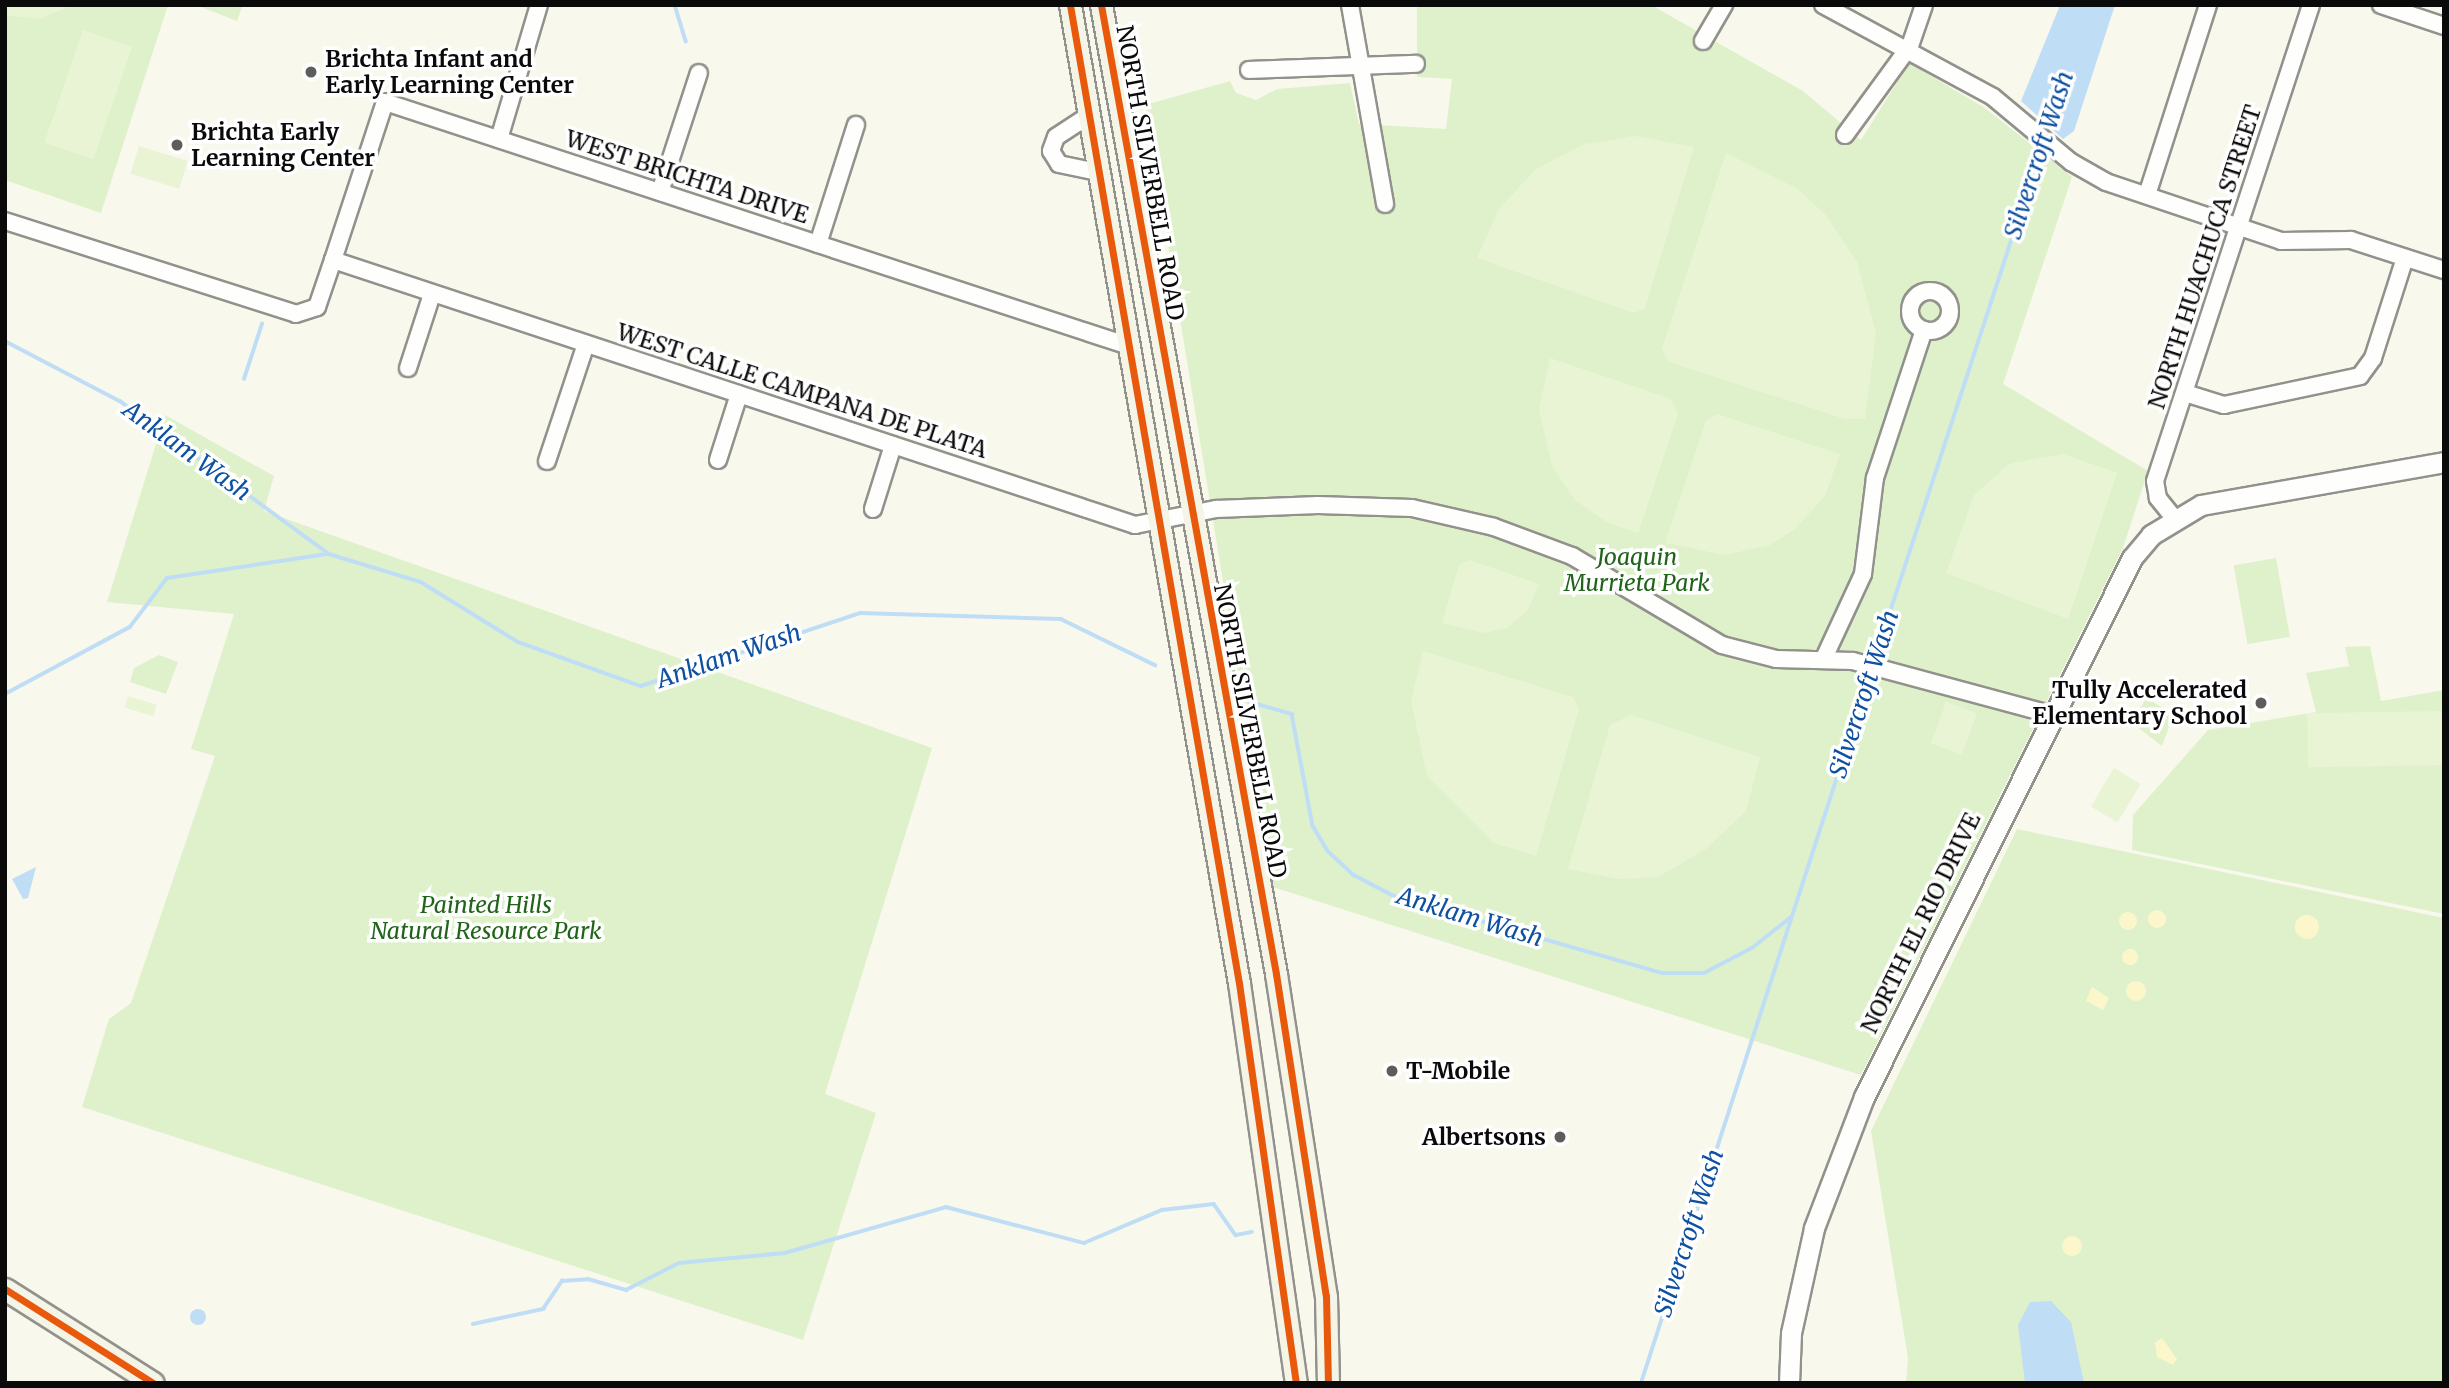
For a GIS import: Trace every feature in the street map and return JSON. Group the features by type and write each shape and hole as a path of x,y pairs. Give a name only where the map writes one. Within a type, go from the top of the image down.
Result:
{"main road":[{"name":"NORTH SILVERBELL ROAD","path":"1070,5 1102,173 1158,521 1239,984 1296,1383"},
{"name":"NORTH SILVERBELL ROAD","path":"1101,5 1189,515 1276,974 1326,1296 1328,1383"},
{"path":"1132,347 1160,344"},
{"path":"5,1289 153,1383"}],"street":[{"path":"499,139 539,5"},
{"path":"1350,5 1385,204"},
{"path":"1703,41 1724,5"},
{"path":"1823,5 1910,47 2026,124 2059,151 2106,182 2281,241 2351,240 2444,270"},
{"path":"1845,135 1910,47 1924,5"},
{"path":"2147,195 2208,5"},
{"name":"NORTH HUACHUCA STREET","path":"2174,519 2158,498 2155,481 2311,5"},
{"path":"2381,5 2444,26"},
{"path":"1249,70 1416,64"},
{"path":"660,192 699,73"},
{"name":"WEST BRICHTA DRIVE","path":"333,260 385,102 1132,347"},
{"name":"NORTH SILVERBELL ROAD","path":"1091,114 1056,137 1051,151 1059,164 1102,173"},
{"path":"818,244 856,125"},
{"path":"5,221 296,314 317,307 333,260"},
{"path":"2185,393 2224,405 2360,376 2373,358 2405,258"},
{"name":"WEST CALLE CAMPANA DE PLATA","path":"333,260 1135,525 1189,515 1318,505 1426,511 1494,527 1572,556 1723,645 1776,659 1825,656 1853,661 2049,714"},
{"path":"408,368 432,294"},
{"path":"1825,656 1863,574 1875,478 1924,330"},
{"path":"547,461 586,344"},
{"path":"718,460 739,394"},
{"path":"873,509 893,445"},
{"path":"2174,519 2245,495 2444,462"},
{"name":"NORTH EL RIO DRIVE","path":"1789,1383 1791,1333 1814,1228 1864,1097 2049,714 2132,558 2174,519"}],"green space":[{"path":"5,5 168,5 101,213 5,180"},
{"path":"5,5 72,5 40,19 5,15"},
{"path":"196,5 243,5 237,21"},
{"name":"Joaquin Murrieta Park","path":"1417,5 1651,5 1803,91 1861,140 1909,63 1985,108 2072,177 2003,384 2148,471 2123,548 1861,1075 1273,887 1145,105 1230,81 1236,93 1256,100 1277,89 1350,83 1359,124 1446,129 1452,79 1417,77"},
{"path":"83,30 132,47 93,159 44,143"},
{"path":"1635,136 1694,147 1645,308 1634,313 1477,258 1499,209 1536,169 1584,144"},
{"path":"139,146 188,161 179,189 131,174"},
{"path":"1726,153 1796,188 1825,214 1857,262 1876,333 1865,419 1845,419 1669,362 1662,349"},
{"path":"1550,358 1671,399 1678,414 1638,533 1608,523 1575,500 1552,466 1539,410"},
{"path":"1717,414 1840,454 1825,496 1795,529 1770,545 1725,555 1665,543 1706,421"},
{"name":"Painted Hills Natural Resource Park","path":"165,415 274,476 264,511 932,748 825,1094 876,1113 803,1340 82,1107 109,1019 131,1003 215,756 191,749 234,614 107,602"},
{"path":"2063,454 2117,473 2068,619 1946,573 1974,495 2009,464"},
{"path":"2276,558 2290,637 2248,644 2234,565"},
{"path":"1470,560 1539,584 1528,610 1507,628 1484,633 1442,623 1459,565"},
{"path":"2370,646 2381,701 2444,690 2444,914 2132,850 2133,815 2208,730 2316,712 2306,673 2349,666 2345,647"},
{"path":"1423,651 1573,697 1579,709 1536,856 1494,843 1427,776 1411,701"},
{"path":"159,655 178,662 166,694 130,682 134,668"},
{"path":"128,696 157,705 153,716 124,707"},
{"path":"2146,698 2174,714 2162,746 2132,723"},
{"path":"1946,702 1977,713 1962,755 1931,743"},
{"path":"2443,711 2444,765 2308,767 2307,713"},
{"path":"1631,715 1760,757 1746,811 1706,849 1658,877 1617,879 1568,869 1610,725"},
{"path":"2114,768 2141,784 2117,823 2091,807"},
{"path":"2017,829 2444,918 2444,1383 1906,1383 1908,1358 1871,1131"}],"sand":[{"path":"2153,910 2161,910 2166,919 2164,926 2153,928 2148,923 2148,915"},
{"path":"2124,912 2132,912 2137,921 2135,928 2124,930 2119,925 2119,917"},
{"path":"2307,915 2318,922 2319,927 2312,938 2307,939 2296,932 2295,927 2302,916"},
{"path":"2130,949 2136,951 2136,963 2130,965 2124,963 2122,957 2124,951"},
{"path":"2136,981 2143,984 2146,991 2143,998 2136,1001 2129,998 2126,991 2129,984"},
{"path":"2092,987 2109,998 2103,1010 2086,1001"},
{"path":"2068,1236 2076,1236 2082,1246 2076,1256 2068,1256 2062,1250 2062,1242"},
{"path":"2162,1338 2177,1359 2173,1365 2157,1357 2155,1343"}],"water":[{"path":"2060,5 2115,5 2074,131 2063,139 2021,101"},
{"path":"36,867 28,898 23,899 12,879"},
{"path":"2051,1301 2071,1322 2084,1383 2025,1383 2018,1325 2030,1302"},
{"path":"198,1309 204,1311 204,1323 198,1325 192,1323 190,1317 192,1311"}],"waterway":[{"path":"675,5 686,41"},
{"name":"Silvercroft Wash","path":"1874,661 2043,143"},
{"path":"244,379 262,324"},
{"name":"Anklam Wash","path":"5,341 120,401 329,554 421,582 518,642 641,686 860,613 1061,619 1155,665"},
{"path":"5,694 130,627 167,578 328,554"},
{"name":"Silvercroft Wash","path":"1641,1383 1871,672"},
{"name":"Anklam Wash","path":"1250,702 1292,714 1313,826 1328,851 1354,875 1394,896 1663,973 1704,973 1752,948 1790,918"},
{"path":"473,1324 543,1309 562,1281 588,1279 626,1290 679,1263 785,1253 946,1207 1084,1243 1162,1210 1214,1204 1236,1235 1252,1232"}],"cycle path":[{"path":"1070,5 1239,983 1296,1383"},
{"path":"1101,5 1276,974 1326,1296 1328,1383"},
{"path":"5,1289 153,1383"}],"place":[{"name":"Brichta Infant and Early Learning Center","path":"311,72"},
{"name":"Brichta Early Learning Center","path":"177,145"},
{"name":"Tully Accelerated Elementary School","path":"2261,703"},
{"name":"T-Mobile","path":"1392,1071"},
{"name":"Albertsons","path":"1560,1137"}]}
